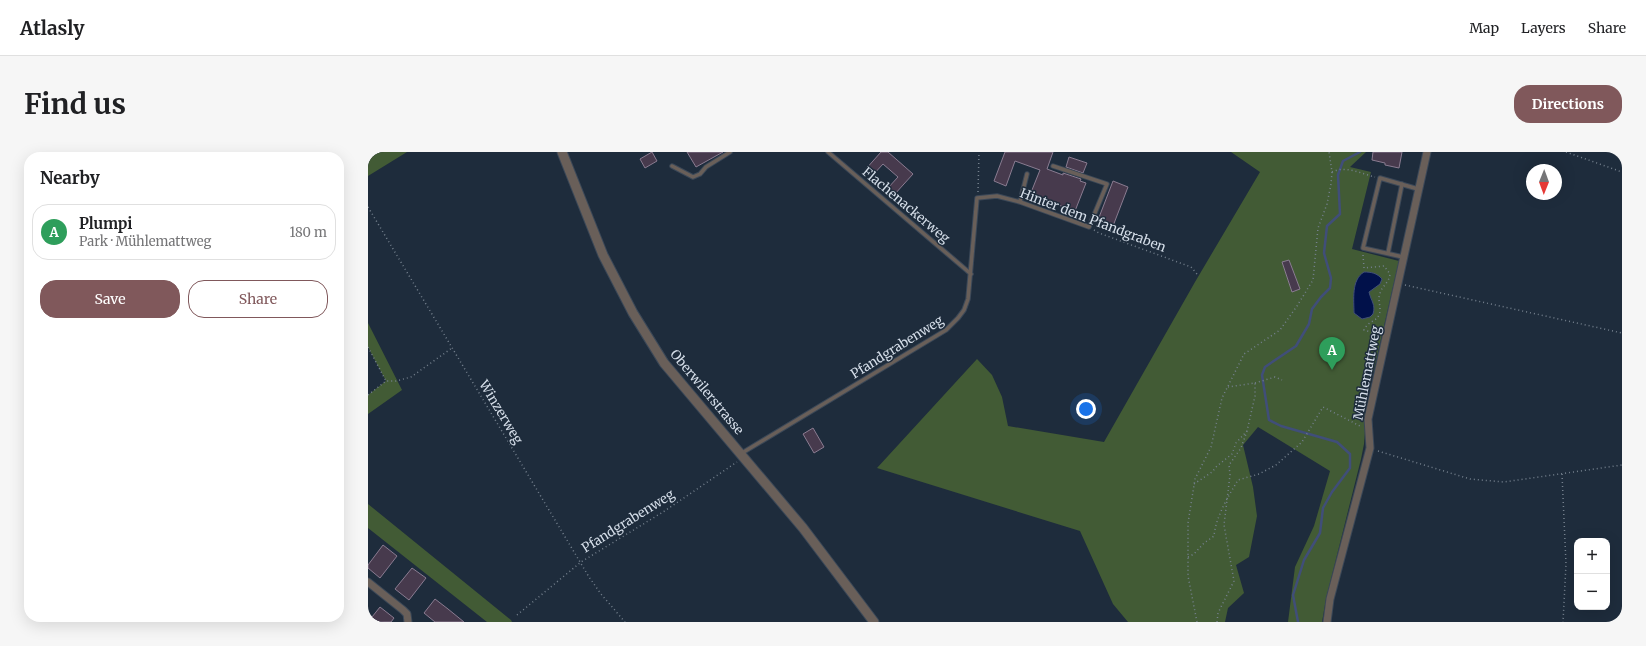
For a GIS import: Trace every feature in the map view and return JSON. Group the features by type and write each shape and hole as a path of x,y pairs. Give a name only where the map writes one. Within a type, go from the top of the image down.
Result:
{"street":[{"name":"Oberwilerstrasse","path":"562,152 603,255 633,313 664,363 743,455 802,528 874,622"},
{"name":"Mühlemattweg","path":"1327,622 1330,599 1370,448 1368,420 1385,337 1427,152"},
{"path":"368,582 403,610 407,614 408,622"}],"lane":[{"path":"672,166 693,177 700,174 706,167 730,152"},
{"name":"Flachenackerweg","path":"828,152 971,274"},
{"path":"1053,166 1107,184 1089,227"},
{"path":"1020,202 1027,174"},
{"path":"1403,257 1363,248 1380,178 1418,189"},
{"path":"1388,253 1402,184"},
{"name":"Hinter dem Pfandgraben","path":"977,198 997,196 1020,202 1089,227"},
{"name":"Pfandgrabenweg","path":"743,455 946,330 958,318 964,310 968,299 977,198"}],"path":[{"path":"977,198 979,152"},
{"path":"1197,622 1188,576 1188,523 1195,479 1211,447 1222,398 1244,354 1280,330 1313,280 1318,228 1327,204 1332,172 1329,152"},
{"path":"1566,152 1622,172"},
{"path":"1332,172 1343,169 1380,178"},
{"name":"Winzerweg","path":"368,207 600,594 625,622"},
{"name":"Hinter dem Pfandgraben","path":"1089,227 1099,233 1191,267 1197,274"},
{"path":"1363,248 1364,268 1384,266 1390,274 1387,283 1380,293 1380,314 1377,319 1368,323 1364,330 1385,337"},
{"path":"1397,283 1622,333"},
{"path":"368,347 386,381"},
{"path":"368,395 386,381 396,381 411,377 452,348"},
{"path":"1228,387 1255,383 1275,377 1282,380"},
{"path":"1217,622 1218,613 1234,581 1224,525 1230,475 1229,465 1241,448 1247,431 1255,396 1255,383"},
{"path":"1188,557 1194,554 1204,543 1214,536 1215,527 1238,480 1260,474 1276,465 1302,442 1323,407 1368,430"},
{"path":"1194,484 1212,472 1232,454 1236,444 1247,431"},
{"path":"1370,448 1470,479 1504,482 1622,465"},
{"name":"Pfandgrabenweg","path":"517,615 581,562 663,512 743,455"},
{"path":"1562,474 1566,564 1563,622"}],"green space":[{"path":"368,152 407,152 368,176"},
{"path":"1231,152 1366,152 1350,167 1371,172 1352,249 1399,261 1368,395 1364,444 1361,459 1326,599 1322,622 1288,622 1295,567 1314,526 1330,471 1258,427 1243,445 1253,487 1257,516 1249,557 1236,565 1244,593 1228,608 1225,622 1128,622 1113,604 1080,531 877,468 977,359 992,375 1002,397 1008,426 1104,442 1195,282 1260,172"},
{"path":"368,323 402,390 368,414 368,395 386,381 368,347"},
{"path":"368,504 512,622 487,622 368,528"}],"shaded area":[{"path":"1364,272 1374,273 1382,279 1380,284 1369,292 1374,305 1373,314 1370,317 1362,319 1354,313 1354,291 1357,280"}],"building":[{"path":"652,152 657,161 645,168 640,159"},
{"path":"687,152 723,152 696,167"},
{"path":"881,152 888,152 913,174 894,195 887,189 898,177 883,164 872,176 865,170"},
{"path":"1005,152 1053,152 1047,169 1063,175 1063,173 1081,179 1080,181 1086,183 1075,211 1030,195 1040,170 1015,161 1006,186 994,181"},
{"path":"1373,152 1402,152 1399,168 1372,160"},
{"path":"1069,157 1087,163 1083,173 1066,167"},
{"path":"1113,181 1128,187 1113,226 1098,220"},
{"path":"1289,260 1300,289 1292,292 1282,262"},
{"path":"813,428 824,447 814,453 803,434"},
{"path":"383,545 397,556 380,578 368,568 368,565"},
{"path":"412,568 426,578 409,600 395,589"},
{"path":"435,599 464,622 435,622 424,613"},
{"path":"380,607 394,618 391,622 368,622"}],"waterway":[{"path":"1298,622 1293,595 1304,560 1320,533 1323,508 1332,492 1350,468 1350,454 1337,442 1281,426 1269,420 1262,375 1265,367 1296,346 1309,324 1312,309 1330,288 1331,278 1324,253 1327,226 1340,214 1338,175 1343,161 1360,152"}],"place":[{"name":"Plumpi","path":"1332,370"}]}
